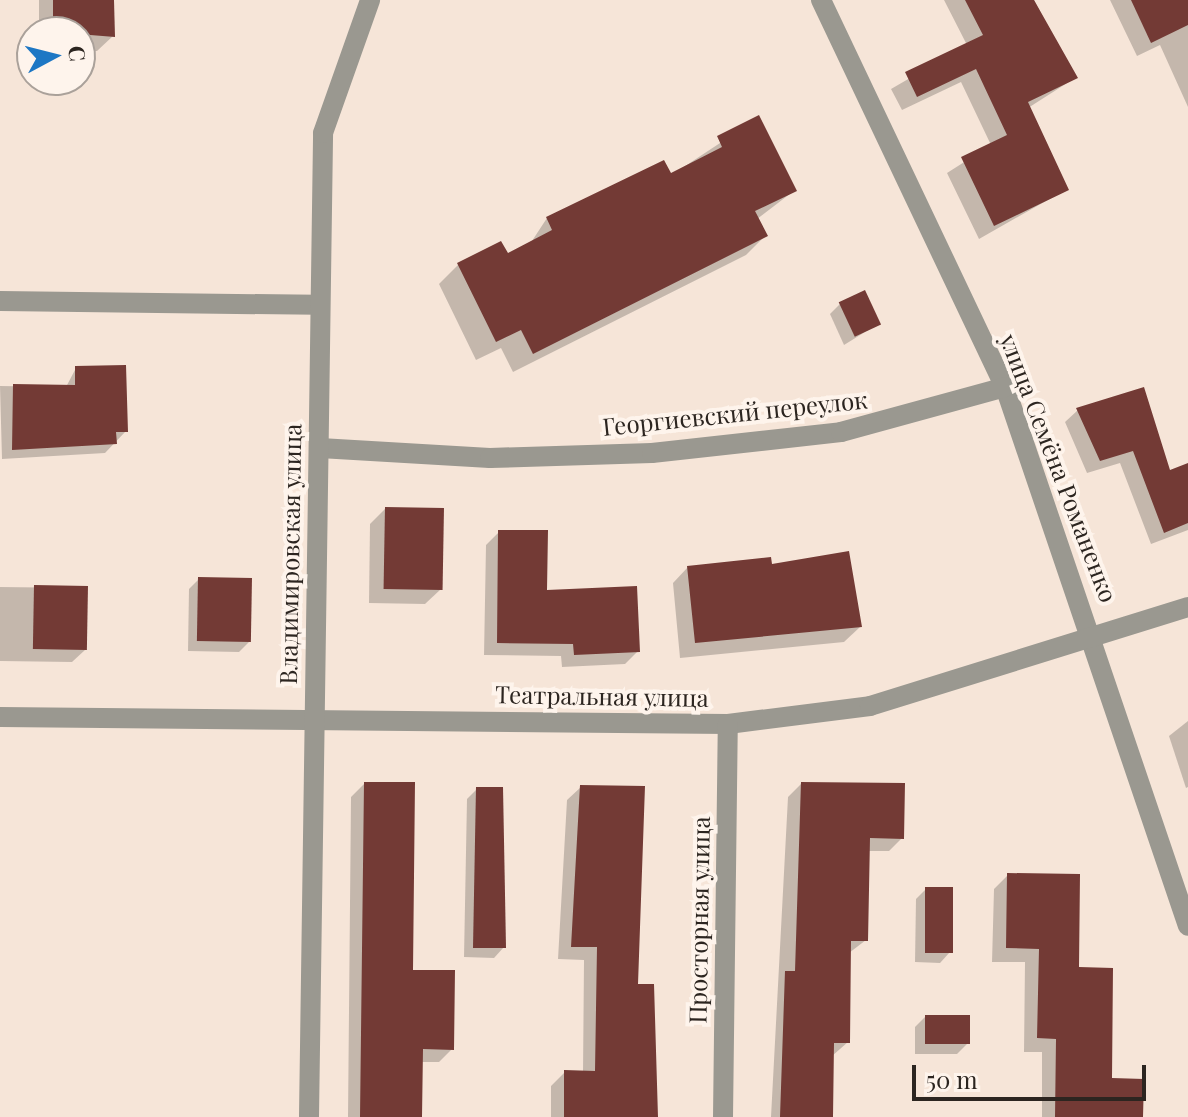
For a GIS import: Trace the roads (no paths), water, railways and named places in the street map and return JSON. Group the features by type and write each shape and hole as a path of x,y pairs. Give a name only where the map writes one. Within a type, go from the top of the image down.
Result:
{"street":[{"name":"Владимировская улица","path":"309,1117 311,718 320,448 317,305 323,133 370,0"},
{"name":"улица Семёна Романенко","path":"821,0 1005,387 1095,640 1188,926"},
{"path":"0,301 317,305"},
{"name":"Георгиевский переулок","path":"320,448 490,458 652,453 841,432 1005,387"},
{"name":"Театральная улица","path":"0,717 728,724 870,706 1095,640 1188,607"},
{"name":"Просторная улица","path":"723,1117 728,724"}]}
